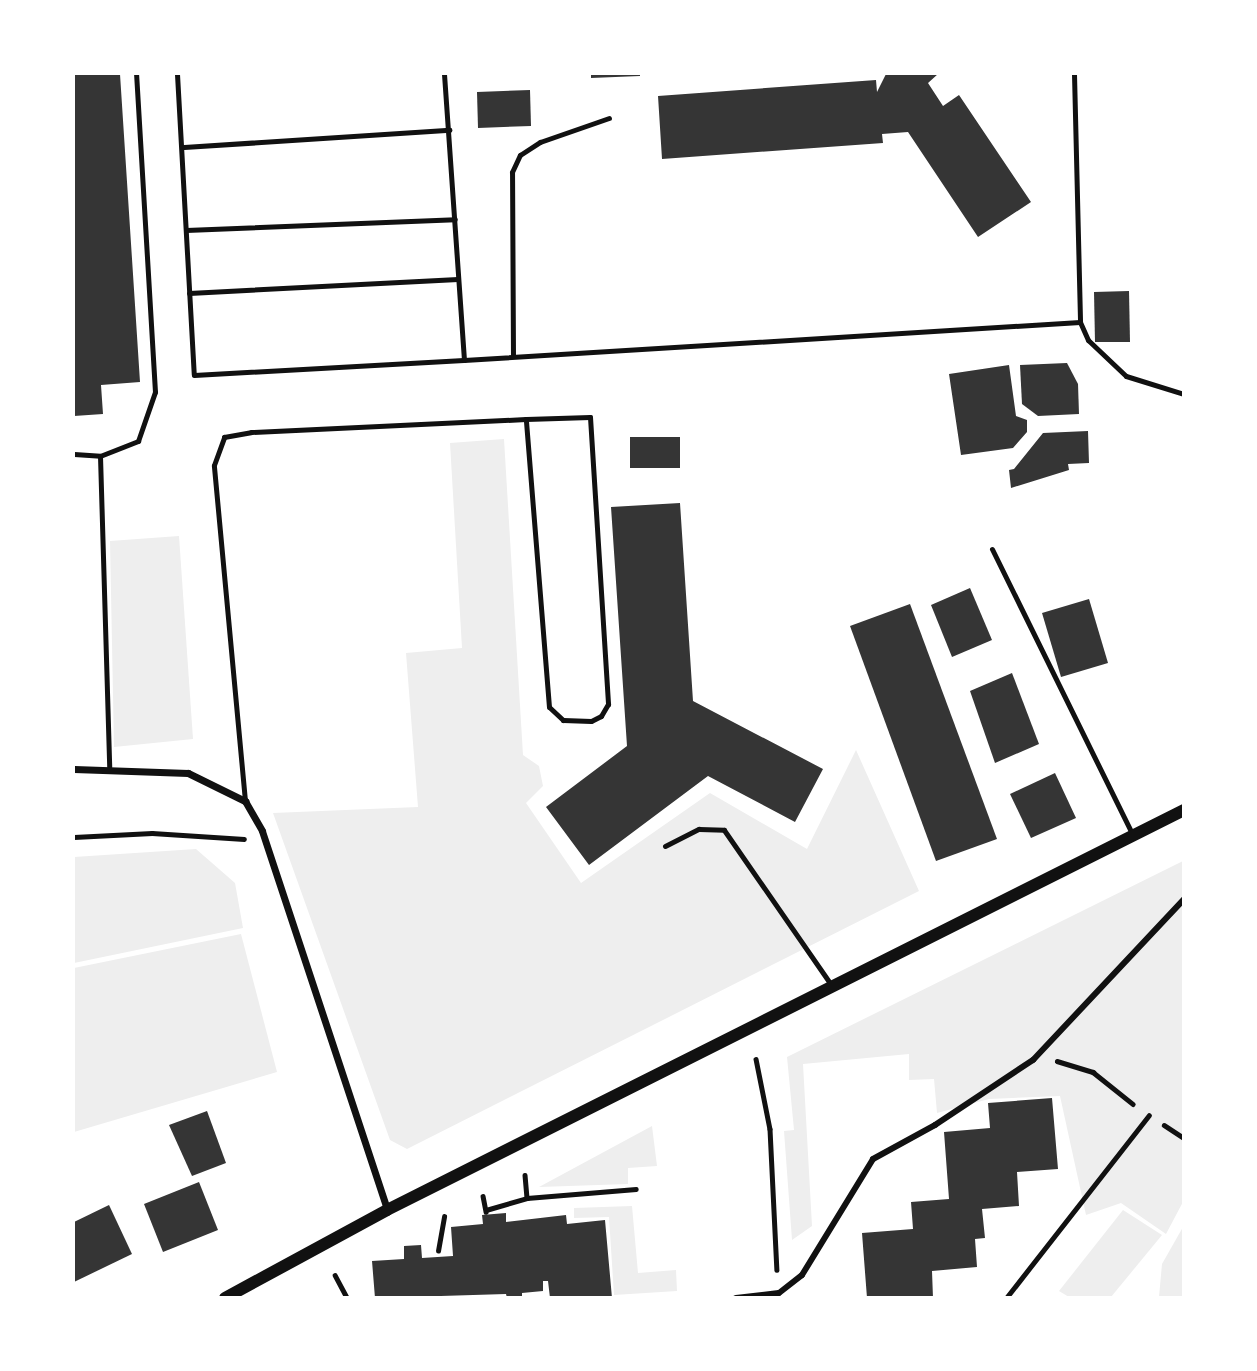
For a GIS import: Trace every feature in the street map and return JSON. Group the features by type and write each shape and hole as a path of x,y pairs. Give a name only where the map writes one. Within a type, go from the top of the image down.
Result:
{"street":[{"path":"74,769 109,767 188,773 245,801 265,841 387,1210"},
{"path":"225,1297 387,1210 1184,810"},
{"path":"736,1297 779,1293 802,1275 873,1159 935,1125 1037,1056 1184,899"}],"lane":[{"path":"74,454 100,456 138,441 155,393 136,74"},
{"path":"177,74 184,147 188,293 194,375 1080,322"},
{"path":"444,74 464,360"},
{"path":"1074,74 1080,322 1088,340 1126,376 1184,394"},
{"path":"513,356 512,172 520,155 540,142 609,118"},
{"path":"184,147 449,130"},
{"path":"186,230 455,219"},
{"path":"188,293 458,279"},
{"path":"245,801 214,465 224,438 251,432 526,419 590,417 608,704 601,716 591,721 564,720 549,707 526,419"},
{"path":"100,456 109,767"},
{"path":"992,549 1133,835"},
{"path":"665,846 699,829 724,830 832,986"},
{"path":"1006,1297 1149,1115"}],"path":[{"path":"74,837 152,833 265,841"},
{"path":"1037,1056 1093,1072 1184,1138"},
{"path":"756,1059 770,1129 775,1247"},
{"path":"524,1174 527,1198"},
{"path":"483,1196 486,1211 527,1198 636,1189"},
{"path":"438,1251 444,1217"},
{"path":"335,1275 347,1297"}],"shaded area":[{"path":"504,439 523,755 539,766 543,786 526,803 581,883 710,793 807,849 856,750 919,891 407,1149 390,1140 273,813 418,807 406,653 462,648 450,443"},
{"path":"179,536 193,739 114,747 110,541"},
{"path":"196,849 235,883 243,928 74,963 74,857"},
{"path":"1183,861 1184,1200 1166,1234 1121,1203 1086,1215 1060,1096 989,1099 937,1113 934,1079 909,1080 909,1054 803,1064 812,1226 792,1240 784,1131 794,1130 787,1057"},
{"path":"241,934 277,1072 74,1132 74,968"},
{"path":"652,1126 657,1166 628,1168 628,1184 539,1187"},
{"path":"632,1206 638,1273 676,1270 677,1291 614,1295 609,1217 574,1218 574,1208"},
{"path":"1123,1210 1162,1235 1111,1297 1069,1297 1059,1291"},
{"path":"1183,1227 1183,1297 1159,1297 1162,1264"}],"building":[{"path":"74,74 120,74 140,382 101,385 103,414 74,416"},
{"path":"591,74 640,74 640,76 591,78"},
{"path":"886,74 938,74 928,83 943,106 959,95 1031,202 978,237 908,132 882,134 883,143 662,159 658,96 876,80 877,92"},
{"path":"530,90 531,126 478,128 477,92"},
{"path":"1129,291 1130,342 1095,342 1094,292"},
{"path":"1067,363 1078,384 1079,414 1038,416 1022,404 1020,365"},
{"path":"1009,365 1016,416 1027,420 1027,432 1013,448 961,455 949,374"},
{"path":"1088,431 1089,463 1068,464 1069,470 1011,488 1009,470 1014,469 1043,433"},
{"path":"630,437 680,437 680,468 630,468"},
{"path":"680,503 693,701 823,769 795,822 708,776 589,865 546,807 627,746 611,507"},
{"path":"970,588 992,640 952,657 931,605"},
{"path":"1089,599 1108,663 1061,677 1042,613"},
{"path":"910,604 997,839 936,861 850,626"},
{"path":"1012,673 1039,744 995,763 970,691"},
{"path":"1055,773 1076,818 1031,838 1010,794"},
{"path":"1052,1098 1058,1169 1017,1172 1019,1206 982,1209 985,1238 975,1239 977,1267 932,1271 933,1298 867,1298 862,1233 913,1229 911,1202 949,1199 944,1132 990,1128 988,1103"},
{"path":"207,1111 226,1163 192,1176 169,1125"},
{"path":"199,1182 218,1230 163,1252 144,1204"},
{"path":"109,1205 132,1254 74,1282 74,1222"},
{"path":"506,1213 506,1222 566,1215 567,1224 605,1220 612,1298 550,1298 548,1281 543,1281 543,1291 522,1293 522,1298 507,1298 506,1294 375,1298 372,1261 404,1259 404,1246 421,1245 422,1258 453,1256 451,1227 483,1224 482,1215"}]}
